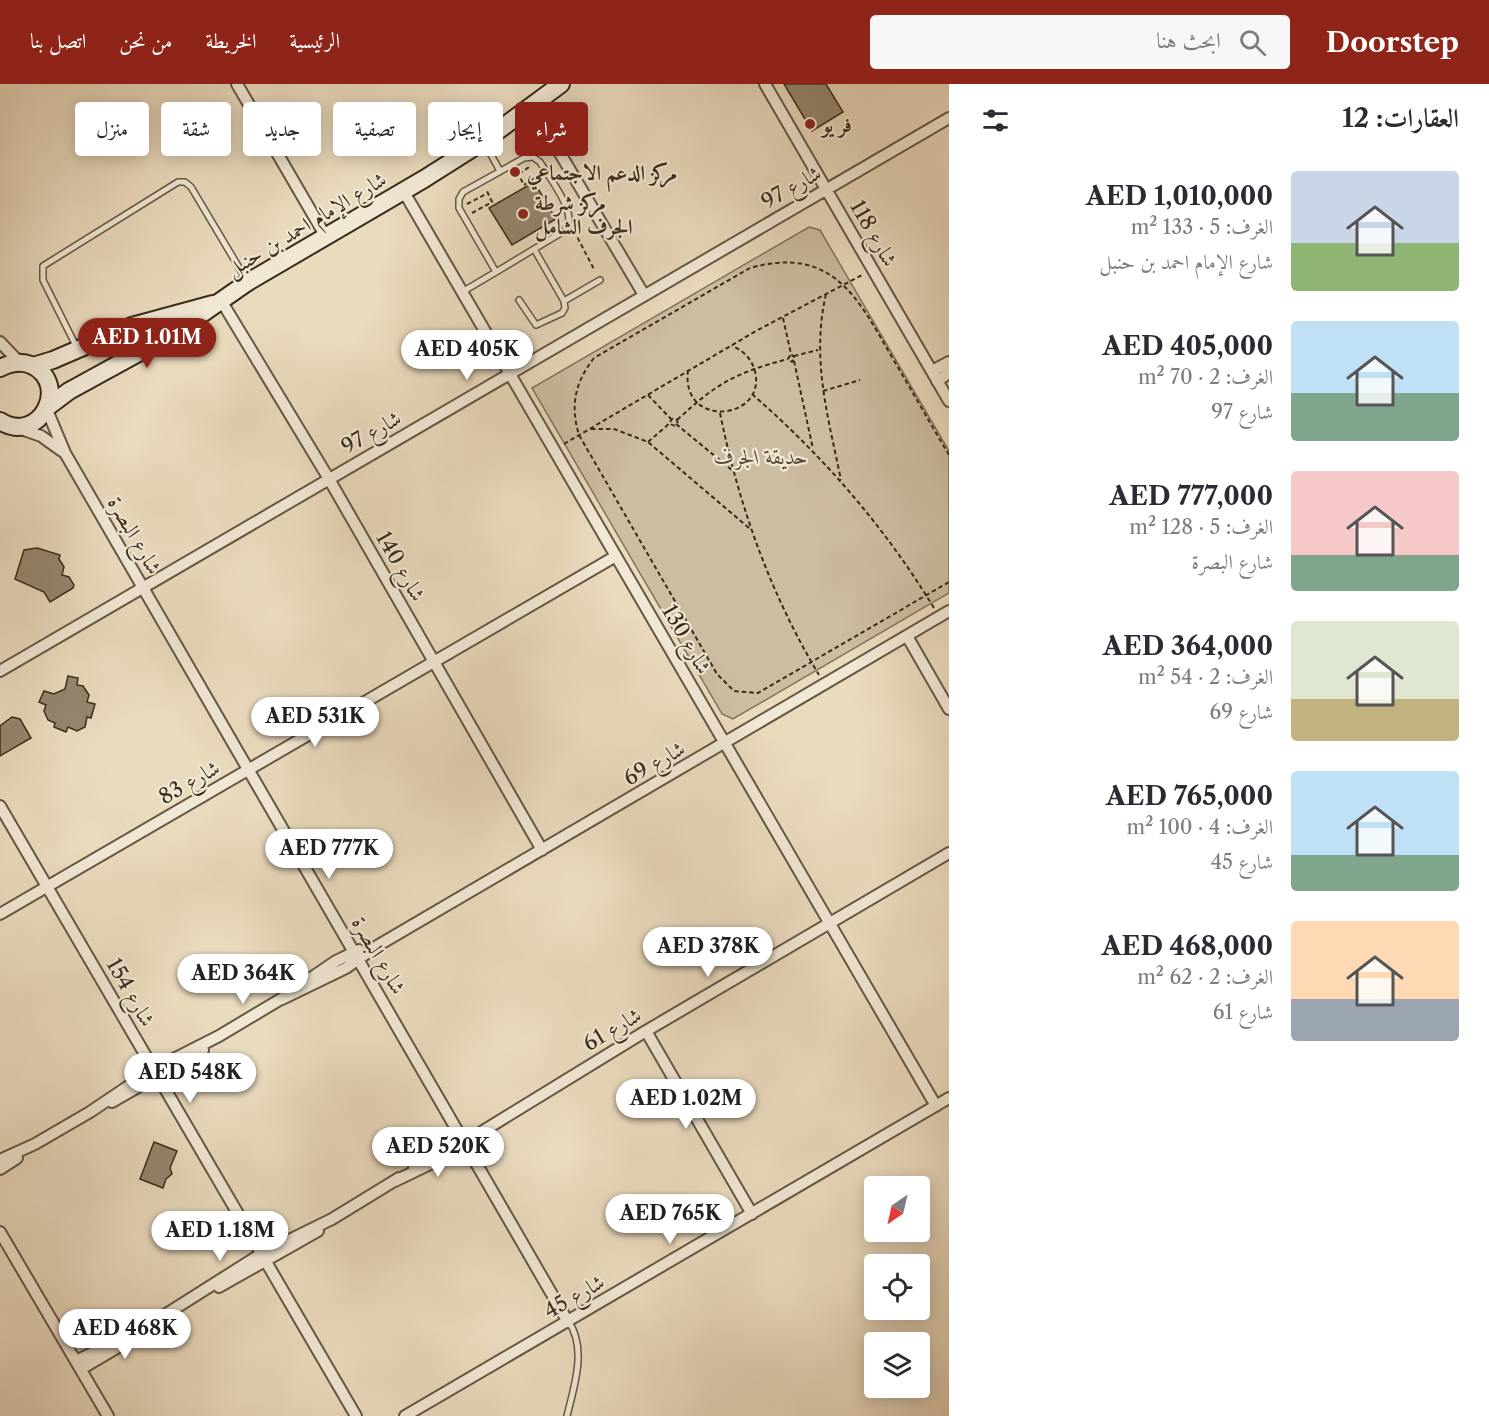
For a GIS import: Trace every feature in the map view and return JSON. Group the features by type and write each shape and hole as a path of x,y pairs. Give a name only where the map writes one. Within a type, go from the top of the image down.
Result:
{"street":[{"path":"237,84 326,237"},
{"name":"شارع الإمام احمد بن حنبل","path":"537,102 561,84"},
{"name":"شارع 118","path":"765,84 949,401"},
{"name":"شارع 97","path":"0,671 949,118"},
{"name":"شارع الإمام احمد بن حنبل","path":"4,424 30,425 75,388 173,334 248,282 404,192 460,156"},
{"path":"562,156 644,295"},
{"name":"شارع 130","path":"404,192 936,1106"},
{"name":"شارع الإمام احمد بن حنبل","path":"0,368 53,360 76,348 132,326 222,302"},
{"name":"شارع 140","path":"222,302 329,479 542,850"},
{"path":"0,342 48,383 48,408"},
{"path":"934,376 949,362"},
{"path":"934,376 949,373"},
{"name":"شارع البصرة","path":"48,408 65,453 568,1322"},
{"name":"شارع البصرة","path":"4,424 41,436 65,453"},
{"name":"شارع 83","path":"0,914 616,556"},
{"name":"شارع 69","path":"0,1169 35,1144 90,1112 107,1105 156,1073 205,1049 219,1036 944,614"},
{"path":"907,636 948,705"},
{"name":"شارع 154","path":"0,806 356,1416"},
{"name":"شارع 61","path":"78,1365 135,1337 149,1324 197,1296 318,1231 332,1219 396,1181 413,1175 646,1031 949,853"},
{"path":"646,1031 752,1214"},
{"name":"شارع 45","path":"405,1416 949,1098"},
{"name":"شارع 69","path":"0,1160 35,1144"},
{"path":"0,1232 108,1416"}],"lane":[{"path":"492,156 500,171"},
{"path":"462,292 496,272 564,231 570,223 570,213 540,162 533,157 513,164 460,195 459,208 496,272"},
{"path":"76,348 43,279 43,266 178,182 185,182 191,187 248,282"},
{"path":"519,300 531,322 538,325 562,314 565,308 564,301 534,249"},
{"path":"564,301 600,280"},
{"path":"567,1416 578,1360 576,1340 568,1322"}],"path":[{"path":"513,164 524,184 546,172"},
{"path":"464,217 492,202 482,181"},
{"path":"459,208 488,193"},
{"path":"570,223 600,280"},
{"path":"949,455 862,304 845,284 825,272 800,264 774,263 750,268 594,358 582,375 575,396 574,420 579,435 722,681 734,691 758,693 949,582"},
{"path":"554,450 730,345 872,269"},
{"path":"826,294 818,350 823,391 841,480"},
{"path":"782,317 793,355 813,450"},
{"path":"688,370 688,384 696,402 708,410 720,413 739,408 752,394 756,381 754,368 743,351 730,345"},
{"path":"648,442 670,423 677,422 696,402 729,378 754,368 788,359 793,355 818,350"},
{"path":"788,359 794,361"},
{"path":"823,391 860,380"},
{"path":"752,394 813,450 841,480 893,544 927,595 944,614"},
{"path":"648,395 671,419 733,471"},
{"path":"720,413 749,528 781,606 825,685"},
{"path":"670,423 671,419"},
{"path":"590,429 614,429 648,442 749,528"}],"green space":[{"name":"حديقة الجرف","path":"809,227 820,230 949,451 949,593 733,719 722,714 532,388"}],"building":[{"path":"784,84 826,84 843,112 812,131"},
{"name":"مركز شرطة الجرف الشامل","path":"534,182 556,219 512,245 489,208"},
{"path":"37,548 60,555 59,559 64,567 62,575 69,577 74,585 73,588 50,602 44,592 15,579 24,550"},
{"path":"68,676 78,678 77,685 83,686 89,695 87,702 95,704 91,718 87,717 85,727 77,731 68,727 66,732 54,727 55,723 48,720 44,711 46,705 39,702 44,691 54,694 65,689"},
{"path":"12,717 20,719 31,738 0,756 0,726"},
{"path":"154,1142 177,1151 170,1168 172,1174 166,1179 163,1188 140,1179"}],"place":[{"name":"فر يو","path":"810,124"},
{"name":"مركز الدعم الاجتماعي","path":"515,172"},
{"name":"مركز شرطة الجرف الشامل","path":"523,214"}]}
